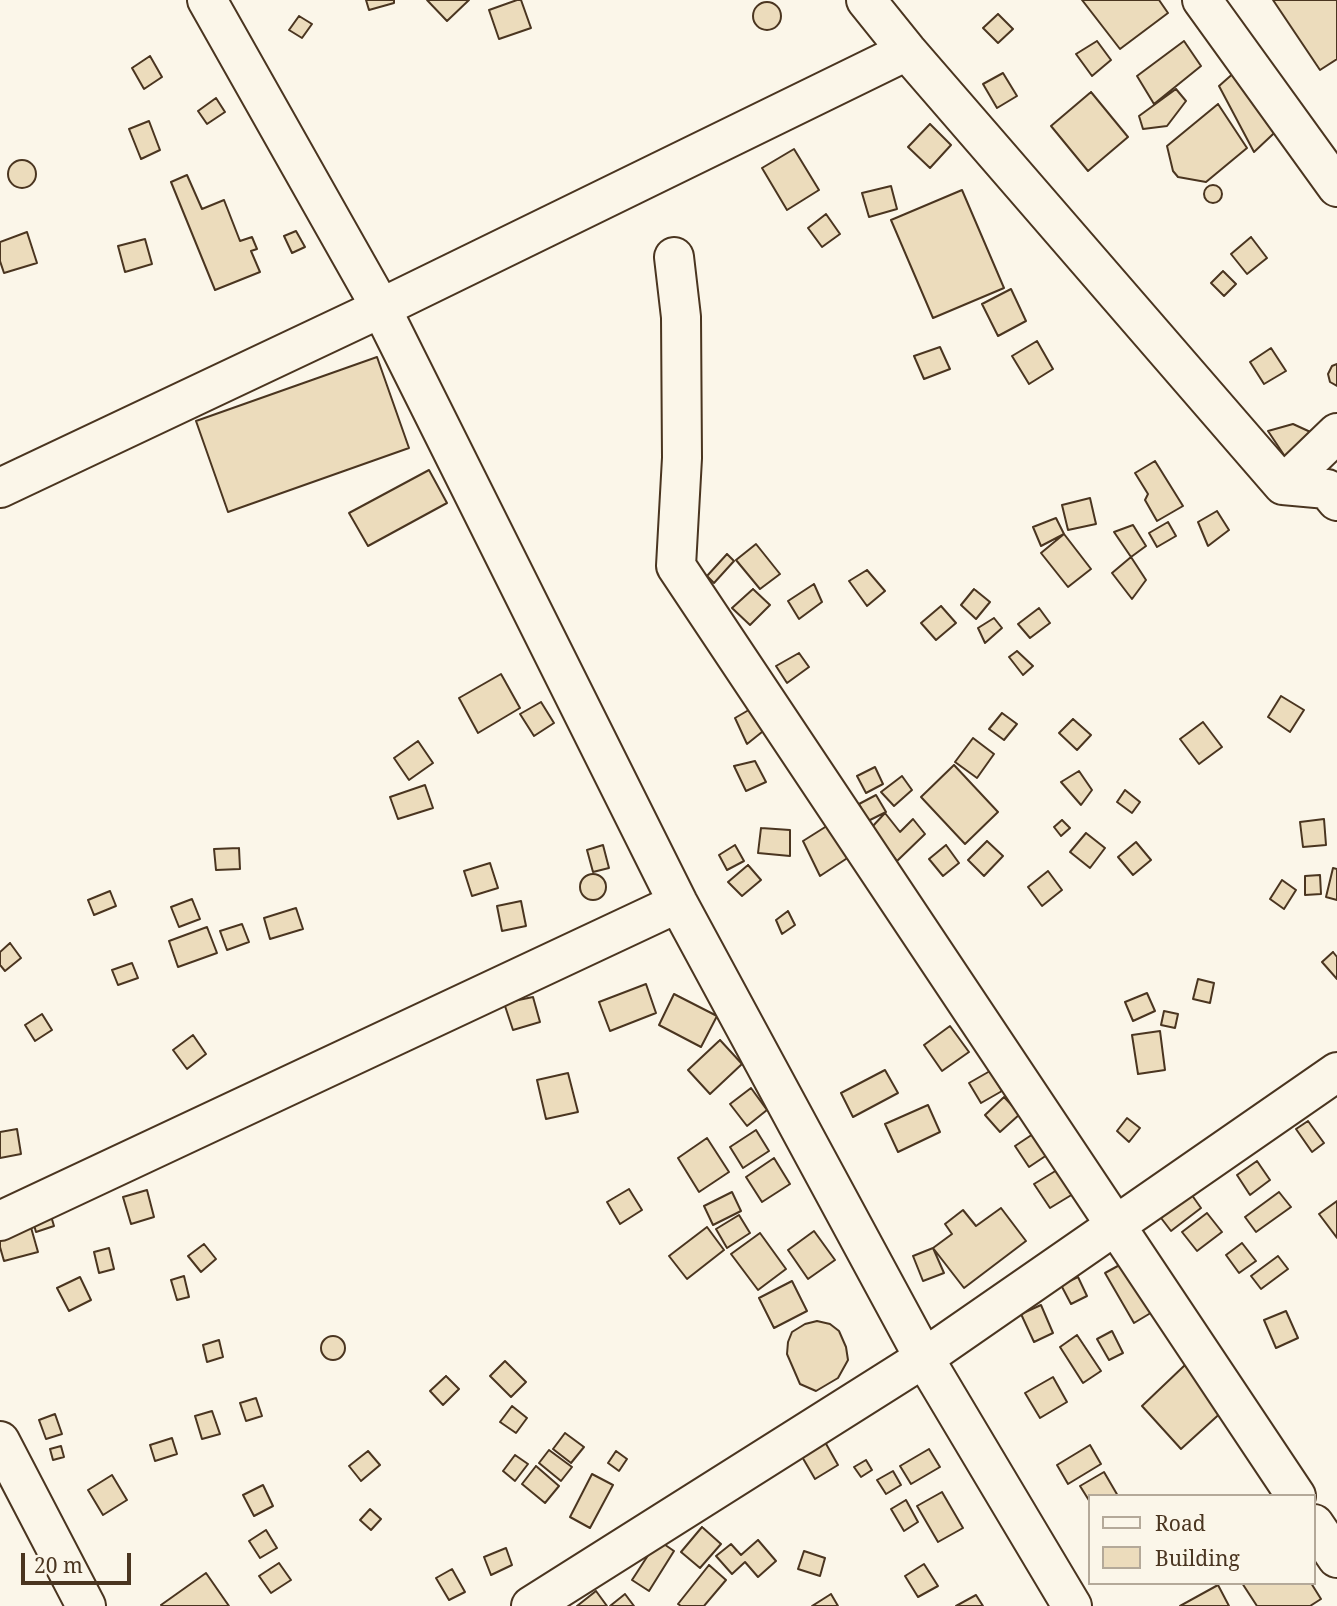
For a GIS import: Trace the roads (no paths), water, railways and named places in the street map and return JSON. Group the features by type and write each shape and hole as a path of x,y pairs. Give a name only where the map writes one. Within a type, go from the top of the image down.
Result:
{"street":[{"path":"207,0 381,308 678,903 924,1358 1072,1606"},
{"path":"866,0 907,51 1283,485 1326,489 1337,501"},
{"path":"1202,0 1337,187"},
{"path":"0,488 381,308 907,51"},
{"path":"674,257 681,317 682,458 676,566 1295,1494"},
{"path":"1283,485 1337,433"},
{"path":"0,1221 678,903"},
{"path":"531,1606 924,1358 1337,1072"},
{"path":"0,1441 86,1606"},
{"path":"1316,1527 1337,1558"}]}
